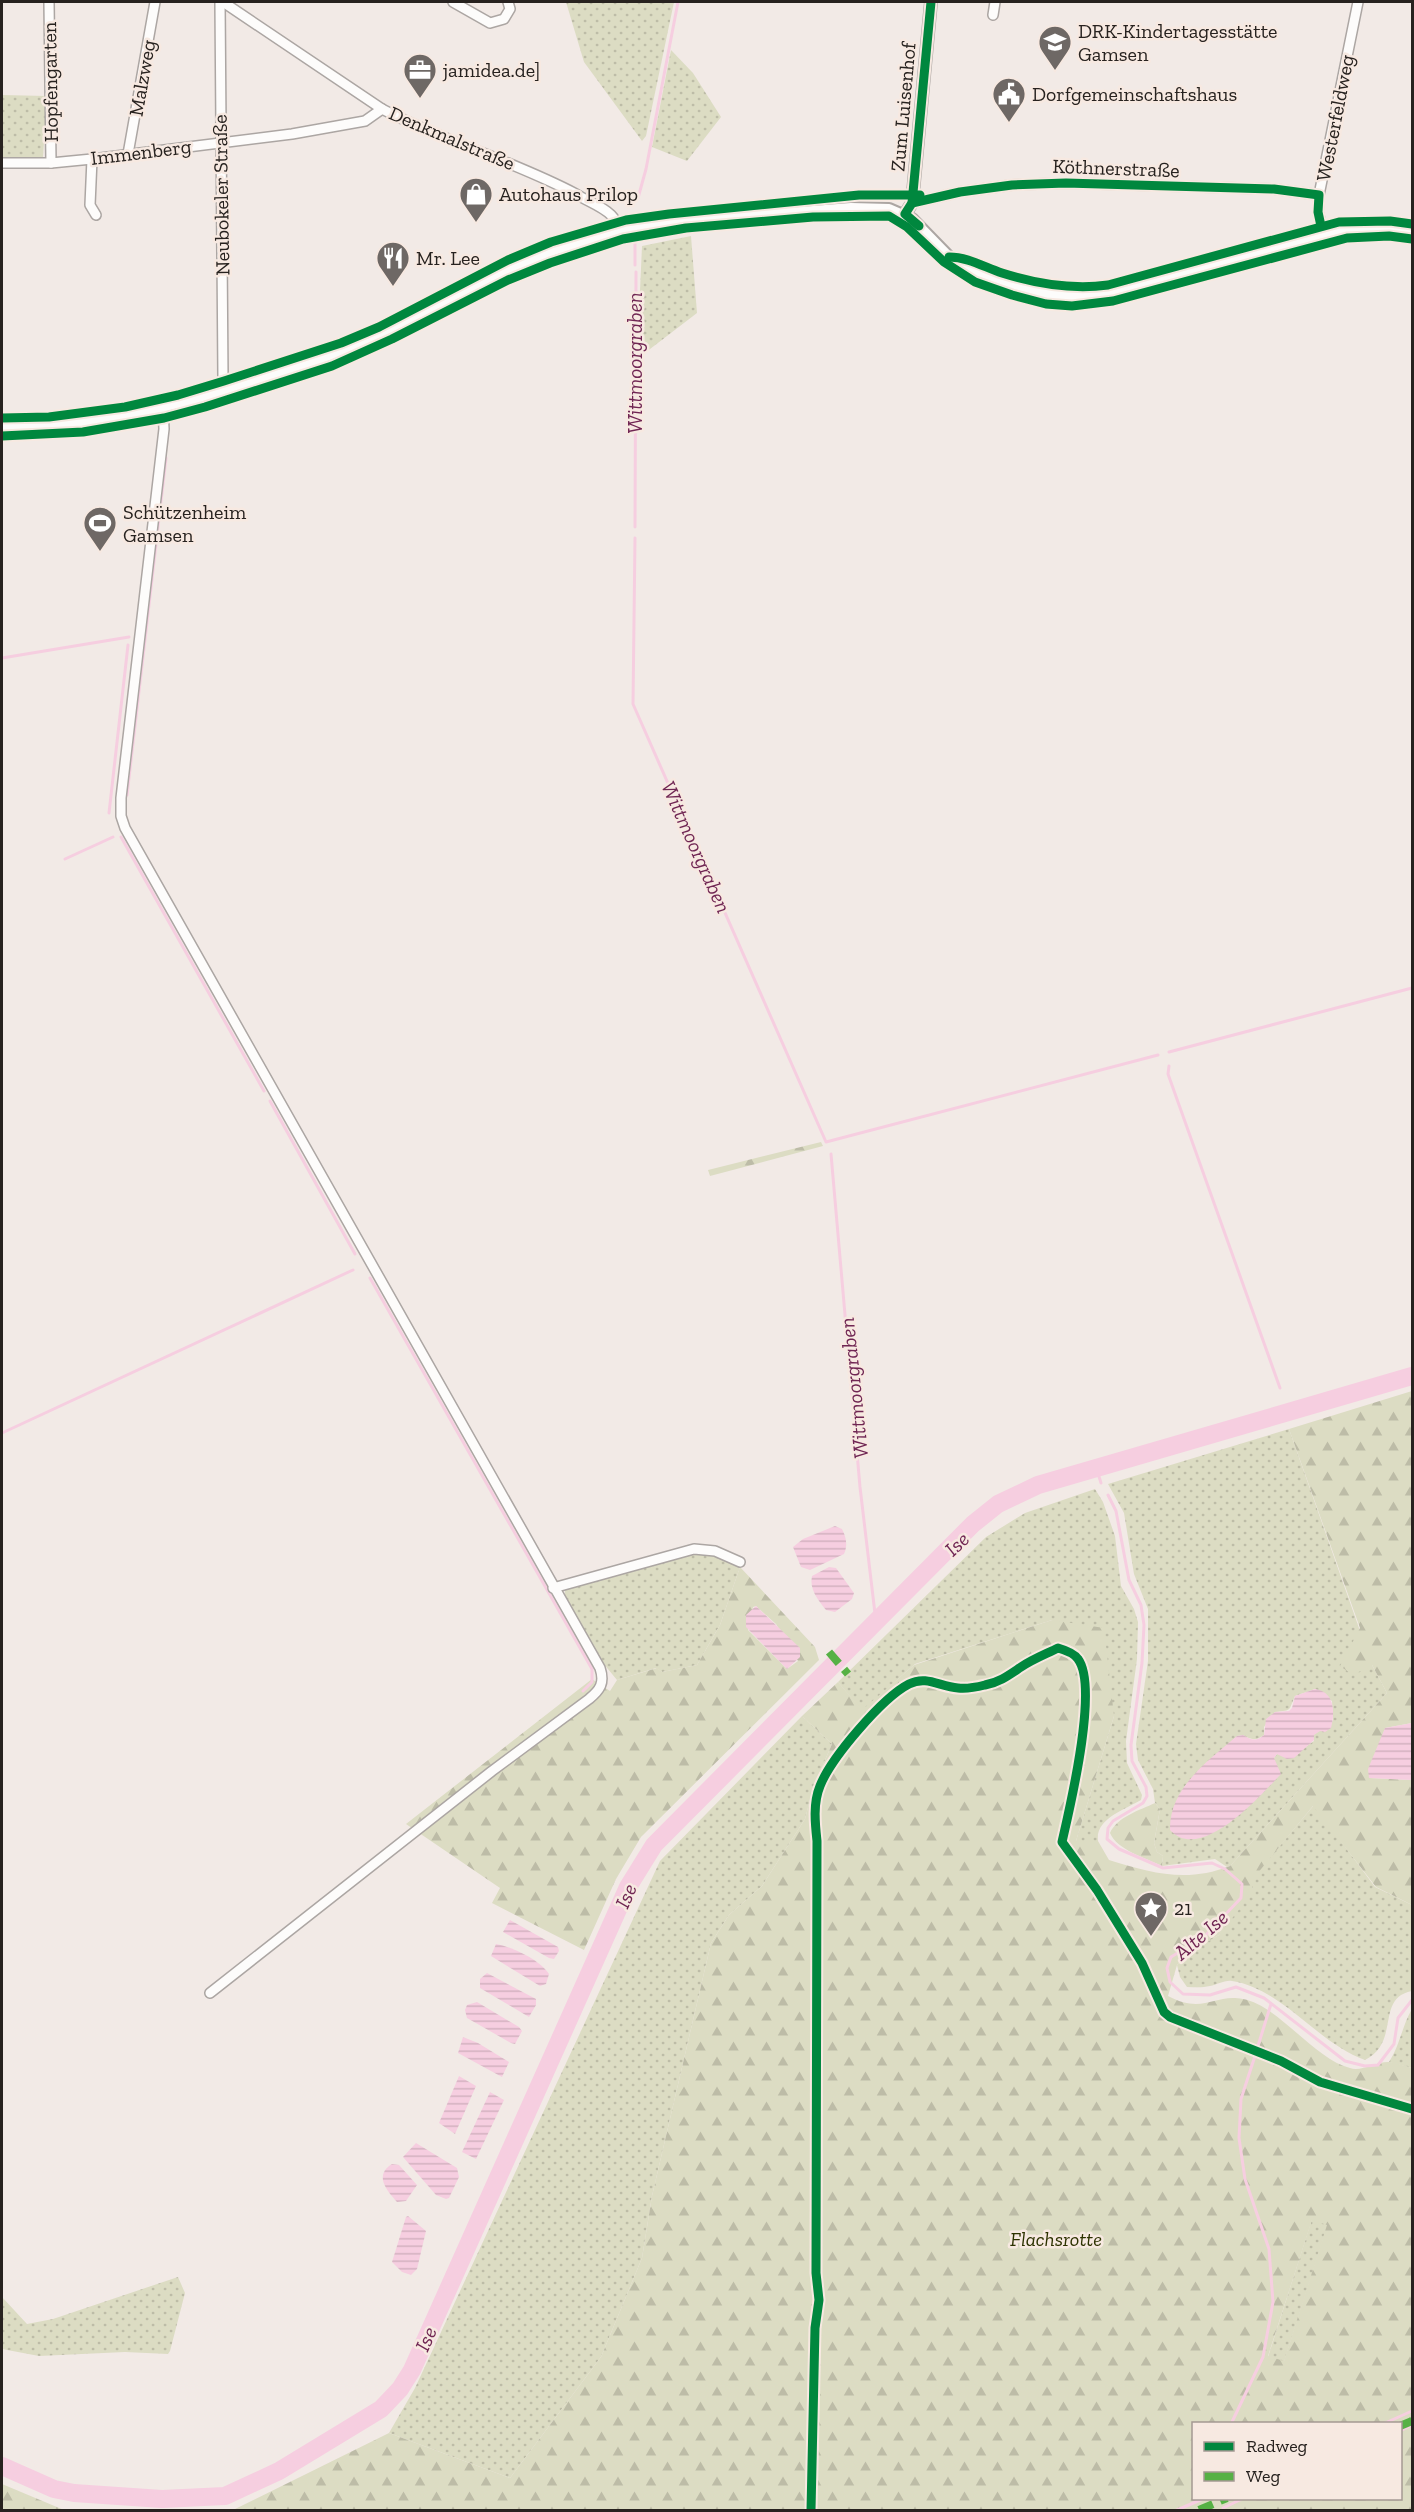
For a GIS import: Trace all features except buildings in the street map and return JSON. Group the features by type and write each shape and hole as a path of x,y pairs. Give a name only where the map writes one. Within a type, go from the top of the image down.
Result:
{"street":[{"name":"Hopfengarten","path":"49,2 51,163"},
{"name":"Malzweg","path":"128,154 155,2"},
{"name":"Denkmalstraße","path":"221,2 382,109 408,123 532,172 564,188 606,211 613,217 620,231"},
{"name":"Neubokeler Straße","path":"221,2 220,142 224,378 227,389"},
{"path":"453,2 490,23 504,19 510,9 508,2"},
{"name":"Zum Luisenhof","path":"905,214 912,203 931,2"},
{"path":"993,15 994,2"},
{"name":"Westerfeldweg","path":"1324,235 1318,212 1319,195 1358,2"},
{"name":"Immenberg","path":"2,163 51,163 92,159 339,127 365,121 382,109"},
{"path":"92,159 90,205 96,215"},
{"name":"Köthnerstraße","path":"912,203 960,192 1012,185 1066,183 1274,189 1319,195"},
{"path":"2,427 50,426 125,416 227,389 345,350 385,333 521,263 554,250 651,222 851,208 889,208 912,219 938,247 985,277 1063,296 1101,294 1125,289 1324,235 1370,229 1413,232"},
{"path":"164,407 164,429 121,798 124,828 600,1668 603,1678 596,1693 492,1771 210,1993"},
{"path":"553,1588 694,1549 715,1551 740,1562"}],"green space":[{"path":"566,2 674,2 646,136 642,141 584,62"},
{"path":"671,50 693,73 721,117 687,161 652,147"},
{"path":"2,95 47,96 43,157 2,157"},
{"path":"691,236 697,313 637,359 642,246"},
{"path":"821,1142 823,1146 710,1176 708,1170"},
{"name":"Flachsrotte","path":"1412,1391 1412,1723 1385,1728 1370,1778 1412,1780 1412,1905 1376,1887 1313,1806 1252,1880 1252,1893 1219,1935 1193,1950 1177,1965 1168,1996 1191,2004 1233,1998 1243,1999 1256,2003 1269,2011 1337,2063 1355,2069 1390,2062 1412,2068 1412,2510 233,2510 389,2433 510,2478 601,2357 642,2258 652,2196 711,1943 729,1915 762,1886 805,1819 813,1788 832,1744 802,1716 838,1682 862,1710 914,1665 1052,1620 1104,1628 1114,1716 1076,1841 1098,1841 1109,1860 1140,1869 1169,1874 1199,1874 1230,1866 1387,1693 1372,1665 1353,1675 1340,1666 1360,1628 1289,1429","holes":["1312,2220 1327,2225 1284,2361 1268,2356"]},
{"path":"1289,1429 1372,1665 1387,1693 1227,1867 1215,1859 1162,1866 1163,1856 1157,1852 1154,1843 1160,1809 1155,1803 1153,1789 1138,1760 1136,1744 1148,1661 1148,1609 1134,1574 1124,1513 1108,1484","holes":["1315,1689 1332,1701 1333,1721 1313,1735 1314,1741 1306,1747 1292,1753 1277,1754 1274,1758 1184,1787 1237,1736 1243,1735 1254,1739 1264,1735 1264,1727 1275,1712 1289,1709 1295,1696"]},
{"path":"1095,1489 1103,1502 1115,1536 1121,1586 1134,1609 1138,1622 1137,1659 1126,1741 1127,1763 1142,1795 1141,1800 1106,1821 1098,1833 1098,1841 1076,1841 1114,1716 1052,1620 915,1664 862,1711 838,1682 986,1537 1025,1513"},
{"path":"703,1552 726,1558 740,1567 720,1625 697,1665 662,1672 656,1668 617,1680 603,1663 565,1600 565,1589 691,1553"},
{"path":"740,1567 815,1647 819,1660 641,1837 616,1879 584,1950 492,1903 500,1888 406,1824 592,1679 610,1691 617,1680 657,1668 662,1672 697,1665 720,1625","holes":["756,1606 776,1624 798,1661 787,1669 748,1630 753,1607"]},
{"path":"802,1716 832,1744 813,1788 805,1819 762,1886 729,1915 711,1943 652,2196 642,2258 601,2357 510,2478 389,2433 415,2388 660,1861"},
{"path":"1155,1803 1160,1809 1154,1843 1157,1852 1163,1856 1162,1866 1125,1849 1110,1833 1123,1818"},
{"path":"1314,1805 1375,1887 1412,1905 1412,1991 1401,1995 1394,2002 1382,2043 1376,2052 1365,2060 1331,2042 1268,1994 1232,1981 1207,1987 1187,1987 1180,1977 1177,1965 1193,1950 1219,1935 1251,1880"},
{"path":"1412,2009 1412,2068 1389,2062"},
{"path":"1312,2219 1328,2224 1284,2362 1268,2357"},
{"path":"178,2277 185,2293 168,2354 125,2352 39,2356 2,2349 2,2297 27,2324 53,2319"},
{"path":"2,2484 64,2510 2,2510"}],"shaded area":[{"path":"835,1526 842,1529 845,1535 844,1554 810,1570 801,1567 793,1547 803,1539"},
{"path":"829,1567 836,1568 854,1593 852,1599 835,1612 826,1610 817,1598 811,1581 812,1576"},
{"path":"756,1606 800,1648 800,1657 787,1669 746,1627 746,1615"},
{"path":"1315,1689 1322,1691 1330,1698 1333,1709 1331,1728 1314,1735 1314,1740 1294,1758 1287,1759 1277,1754 1274,1758 1281,1774 1229,1823 1197,1839 1183,1838 1170,1830 1171,1815 1176,1801 1183,1788 1203,1766 1237,1736 1243,1735 1254,1740 1264,1735 1266,1719 1275,1712 1289,1711 1295,1696"},
{"path":"1412,1723 1412,1780 1369,1778 1368,1769 1385,1728"},
{"path":"510,1920 558,1947 559,1951 554,1959 503,1932"},
{"path":"496,1944 533,1959 549,1974 546,1984 540,1986 491,1956"},
{"path":"487,1973 536,1999 536,2005 529,2017 480,1988 480,1979"},
{"path":"477,2002 519,2027 522,2031 515,2044 467,2018 465,2010 467,2005"},
{"path":"463,2037 478,2043 509,2062 502,2077 458,2053"},
{"path":"459,2076 476,2086 455,2134 439,2123"},
{"path":"490,2092 504,2100 476,2159 462,2152"},
{"path":"416,2143 457,2168 459,2177 449,2198 436,2195 403,2157"},
{"path":"392,2164 399,2165 417,2185 406,2201 397,2202 384,2183 384,2173"},
{"path":"408,2216 426,2231 417,2269 411,2275 402,2272 392,2262"}],"waterway":[{"name":"Wittmoorgraben","path":"638,198 646,169 678,2"},
{"name":"Wittmoorgraben","path":"635,243 635,265"},
{"name":"Wittmoorgraben","path":"635,527 636,272"},
{"path":"127,795 166,458"},
{"name":"Wittmoorgraben","path":"635,538 633,704 826,1142 1158,1055"},
{"path":"2,658 129,637"},
{"path":"109,813 128,645"},
{"path":"65,859 113,837"},
{"path":"121,837 264,1091"},
{"path":"1169,1052 1412,988"},
{"path":"1169,1066 1168,1074 1280,1388"},
{"path":"270,1101 355,1254"},
{"name":"Wittmoorgraben","path":"831,1154 860,1487 876,1622"},
{"path":"2,1433 353,1270"},
{"path":"370,1278 592,1669 592,1682 583,1691"},
{"name":"Ise","path":"2,2466 54,2489 74,2493 162,2499 225,2496 279,2471 381,2409 400,2389 412,2370 628,1887 654,1845 973,1524 998,1504 1038,1485 1412,1376"},
{"name":"Alte Ise","path":"1096,1467 1101,1483"},
{"name":"Alte Ise","path":"1108,1495 1116,1511 1129,1580 1141,1605 1144,1625 1142,1663 1131,1745 1132,1761 1146,1787 1147,1796 1143,1803 1113,1821 1108,1828 1107,1839 1119,1849 1163,1868 1212,1863 1225,1869 1242,1884 1241,1898 1204,1937 1171,1957 1167,1968 1170,1982 1183,1994 1210,1995 1236,1987 1264,1998 1345,2061 1365,2066 1378,2065 1394,2044 1398,2018 1412,2000"},
{"path":"1257,2049 1271,2004"},
{"path":"1232,2422 1263,2357 1273,2302 1269,2249 1245,2179 1239,2138 1241,2099 1255,2056"},
{"path":"1387,2422 1412,2411"},
{"path":"1402,2430 1412,2425"},
{"path":"1177,2510 1200,2500"},
{"path":"1223,2508 1240,2500"}],"marked path":[{"path":"829,1652 848,1674"},
{"path":"1402,2425 1412,2421"},
{"path":"1199,2510 1222,2500"}],"cycle path":[{"path":"919,226 905,214 912,203 931,2"},
{"path":"912,203 960,192 1012,185 1066,183 1274,189 1319,195 1318,212 1321,226"},
{"path":"2,418 49,417 125,407 178,395 224,381 341,343 379,327 508,260 551,242 626,220 859,195 920,195"},
{"path":"2,436 83,432 164,418 205,407 332,366 392,339 508,280 550,263 623,239 686,228 813,217 889,216 907,227 944,262 975,282 1046,304 1072,306 1113,301 1347,238 1389,236 1412,239"},
{"path":"949,257 969,260 1002,273 1041,283 1094,286 1108,285 1339,222 1390,221 1412,224"},
{"path":"811,2510 815,2328 819,2300 816,2273 817,1841 815,1806 820,1786 835,1760 858,1730 898,1691 909,1684 922,1681 958,1688 990,1684 1058,1648 1074,1655 1084,1673 1084,1720 1076,1776 1062,1842 1097,1890 1142,1963 1164,2012 1170,2017 1281,2061 1320,2082 1412,2109"}],"place":[{"name":"DRK-Kindertagesstätte Gamsen","path":"1055,71"},
{"name":"jamidea.de]","path":"420,99"},
{"name":"Dorfgemeinschaftshaus","path":"1009,123"},
{"name":"Autohaus Prilop","path":"476,223"},
{"name":"Mr. Lee","path":"393,287"},
{"name":"Schützenheim Gamsen","path":"100,552"},
{"name":"21","path":"1151,1937"}]}
